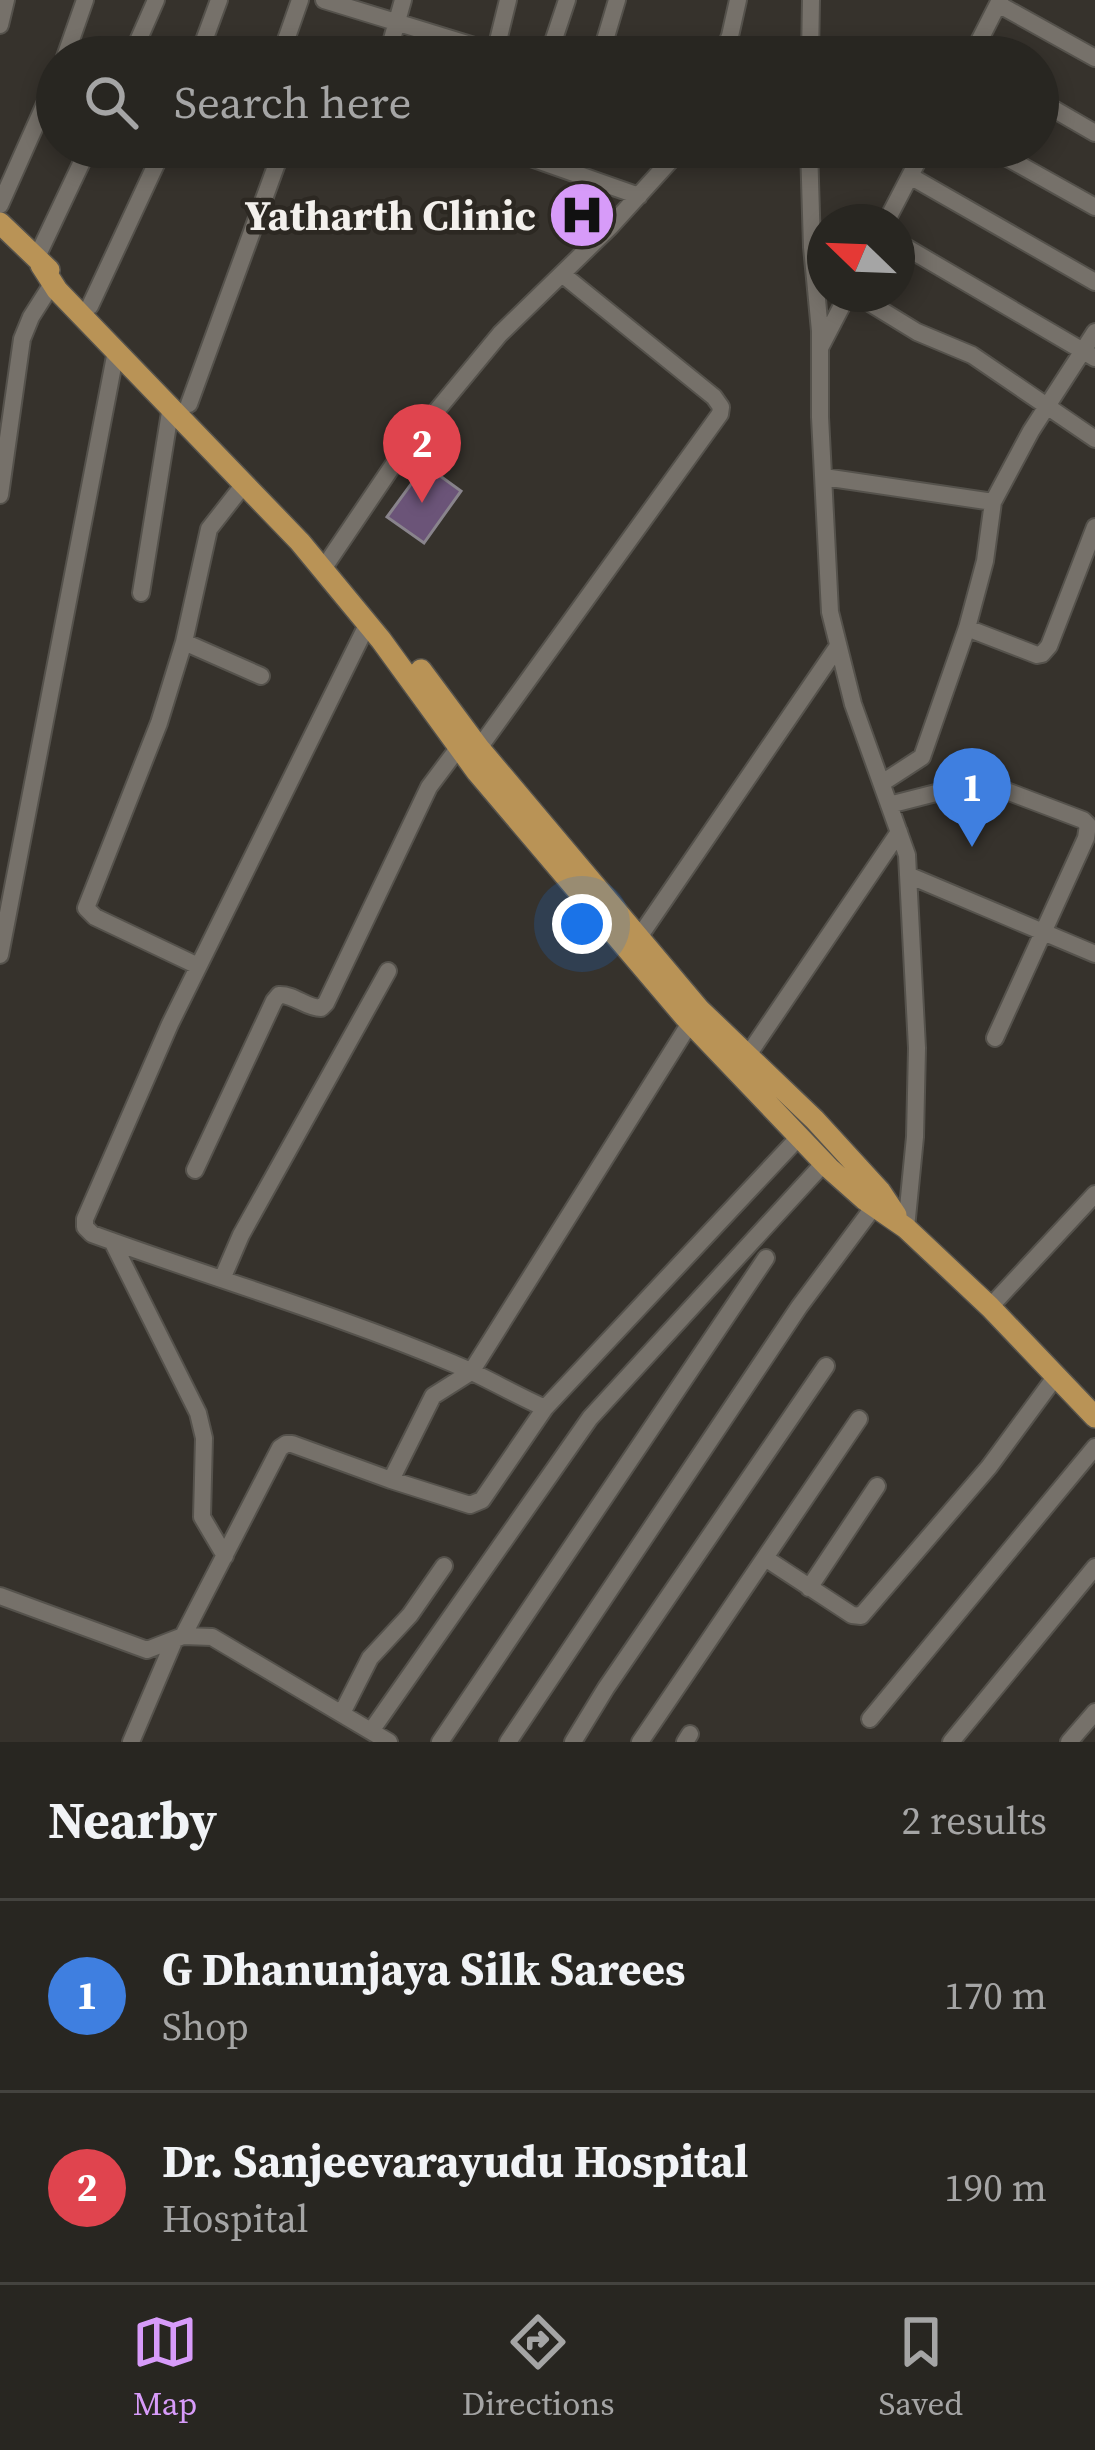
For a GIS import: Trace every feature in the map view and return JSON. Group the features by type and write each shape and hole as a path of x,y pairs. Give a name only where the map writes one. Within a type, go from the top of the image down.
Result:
{"main road":[{"path":"0,224 116,351 180,405 245,483 326,563 469,748 634,944 814,1120 880,1191 904,1227"},
{"path":"43,269 61,277 90,306 391,631 469,748"},
{"path":"634,944 689,1023 824,1163 904,1227 990,1307 1095,1418"}],"street":[{"path":"0,25 6,0"},
{"path":"72,36 85,0"},
{"path":"140,36 156,0"},
{"path":"206,36 219,0"},
{"path":"287,36 300,0"},
{"path":"324,0 441,36"},
{"path":"393,36 403,0"},
{"path":"503,36 508,0"},
{"path":"555,36 567,0"},
{"path":"607,36 617,0"},
{"path":"730,36 738,0"},
{"path":"810,36 811,0"},
{"path":"982,36 999,2 1057,36"},
{"path":"1059,37 1095,58"},
{"path":"1059,113 1095,134"},
{"path":"0,205 36,124"},
{"path":"0,495 22,339 81,168"},
{"path":"90,306 154,168"},
{"path":"141,593 180,405 275,168"},
{"path":"560,168 639,196"},
{"path":"326,563 400,455 500,334 664,168"},
{"path":"810,168 830,612 853,704 908,855 917,1048 915,1137 904,1227"},
{"path":"895,204 914,168"},
{"path":"1025,168 1095,207"},
{"path":"910,176 1095,282"},
{"path":"915,253 1089,355"},
{"path":"195,1170 274,1001 286,995 315,1008 326,1003 429,787 469,748 722,407 562,274"},
{"path":"820,348 841,312"},
{"path":"883,312 972,355 1095,439"},
{"path":"882,783 922,757 967,628 985,561 993,502 1047,407 1089,355 1095,332"},
{"path":"0,956 116,351"},
{"path":"824,477 993,502"},
{"path":"198,966 86,908 159,723 184,642 209,529 245,483"},
{"path":"967,628 1042,654 1095,527"},
{"path":"368,623 170,1024 86,1227 92,1234 336,1319 471,1372 544,1408"},
{"path":"184,642 261,676"},
{"path":"634,944 838,646"},
{"path":"889,805 975,783 988,784 1088,825 995,1038"},
{"path":"748,1055 899,832"},
{"path":"908,875 1095,954"},
{"path":"222,1279 241,1235 388,971"},
{"path":"391,1480 434,1396 471,1372 689,1023"},
{"path":"131,1742 179,1638 280,1448 286,1444 476,1504 544,1408 799,1137"},
{"path":"371,1731 600,1406 824,1163"},
{"path":"990,1307 1095,1194"},
{"path":"508,1742 760,1363 874,1205"},
{"path":"112,1241 198,1413 204,1438 202,1517 225,1556"},
{"path":"440,1742 766,1258"},
{"path":"573,1742 826,1366"},
{"path":"765,1558 852,1615 861,1616 989,1467 1056,1376"},
{"path":"640,1742 859,1419"},
{"path":"870,1718 1095,1447"},
{"path":"809,1588 877,1486"},
{"path":"342,1713 370,1658 410,1615 444,1566"},
{"path":"951,1742 1095,1567"},
{"path":"0,1596 138,1648 156,1648 179,1638 212,1637 389,1742"},
{"path":"1069,1742 1095,1712"}],"building":[{"path":"579,192 603,215 585,235 560,212"},
{"path":"425,465 461,491 424,543 387,517"}],"place":[{"name":"Yatharth Clinic","path":"582,215"},
{"name":"Dr. Sanjeevarayudu Hospital","path":"422,503"},
{"name":"G Dhanunjaya Silk Sarees","path":"972,847"}]}
